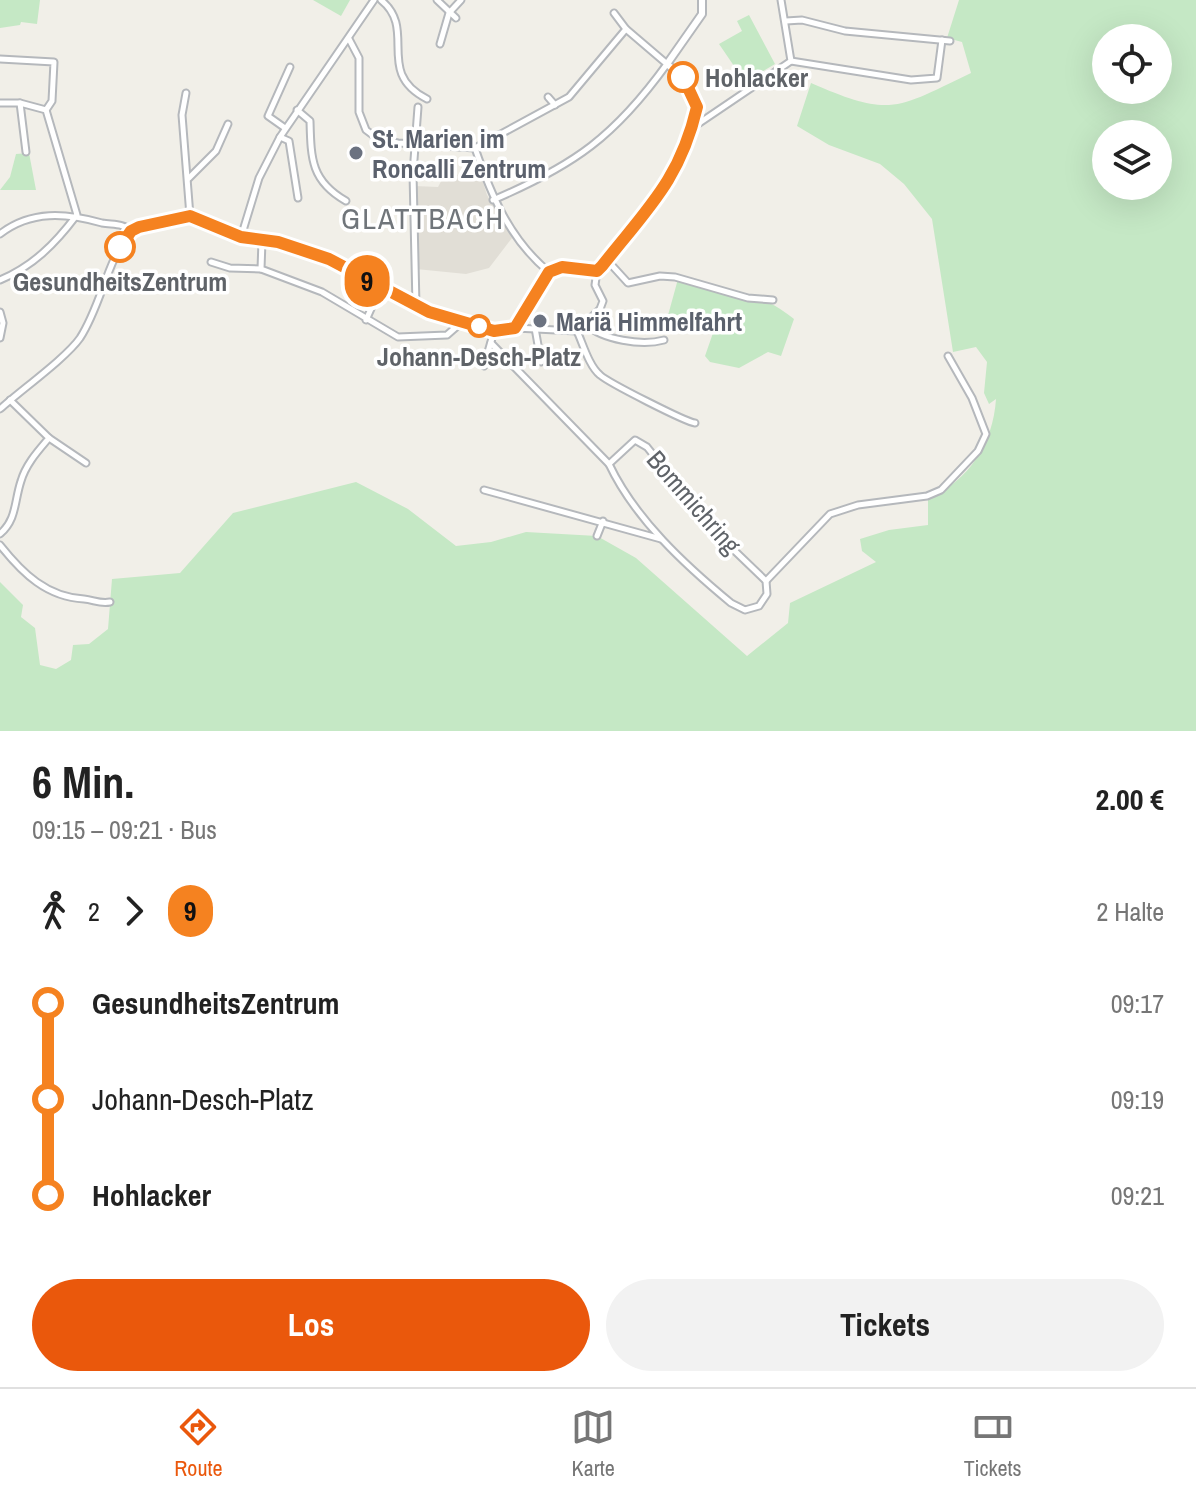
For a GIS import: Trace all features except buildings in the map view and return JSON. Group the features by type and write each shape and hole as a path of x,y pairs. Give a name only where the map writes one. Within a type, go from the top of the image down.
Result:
{"street":[{"path":"241,237 259,178 285,128 374,0"},
{"path":"381,0 398,25 400,76 408,88 427,99"},
{"path":"437,0 456,18"},
{"path":"440,44 449,13 461,0"},
{"path":"493,200 546,178 579,158 641,101 702,14 702,0"},
{"path":"781,0 791,61"},
{"path":"0,409 70,350 81,337 116,255 131,231 190,216 241,237 292,246 352,269 380,289 416,306 494,331 535,328 577,331 600,309 603,301 595,285 597,271 670,182 692,128 697,104 687,81 626,29 614,13"},
{"path":"786,21 802,20 845,31 950,41"},
{"path":"349,39 359,58 359,112 366,130 378,139 475,148 569,97 626,29"},
{"path":"692,128 791,61 911,80 937,78 942,40"},
{"path":"0,59 54,62 52,100 46,110 77,215"},
{"path":"285,128 268,116 290,67"},
{"path":"186,93 182,115 190,216"},
{"path":"548,97 555,105"},
{"path":"0,103 20,103 46,110"},
{"path":"20,103 26,152"},
{"path":"416,306 412,263 414,143 418,107"},
{"path":"297,110 310,121 317,177 328,190 346,201"},
{"path":"189,178 216,151 228,124"},
{"path":"280,137 289,141 298,198"},
{"path":"475,148 493,200 527,252 549,272"},
{"path":"0,280 23,270 57,241 77,215"},
{"path":"0,234 24,219 77,215 125,225 131,231"},
{"path":"261,269 262,241"},
{"path":"607,260 628,283 660,276 675,277 748,298 773,300"},
{"path":"211,262 230,268 261,269 322,292 398,337 428,338 455,332 463,321"},
{"path":"515,328 549,272 562,267 597,271"},
{"path":"366,320 380,289"},
{"path":"0,312 3,323 0,338"},
{"path":"586,324 595,333 611,337 664,340"},
{"path":"535,328 541,362"},
{"path":"484,366 494,331"},
{"path":"577,331 599,374 654,402 674,418 695,423"},
{"path":"491,343 609,464"},
{"path":"766,581 830,514 858,505 927,496 941,490 978,451 986,434 972,398 948,356"},
{"path":"10,400 49,438 86,463"},
{"path":"0,534 10,525 21,481 33,456 49,438"},
{"name":"Bommichring","path":"635,440 640,440 713,530 766,581 764,600 759,606 745,610 702,579 662,539 609,464 635,440"},
{"path":"484,490 662,539"},
{"path":"597,536 603,521"},
{"path":"0,545 15,564 51,593 66,599 110,602"}],"shaded area":[{"path":"445,174 481,176 487,195 512,238 489,268 466,274 416,269 415,186 438,187"}],"green space":[{"path":"0,0 40,0 37,24 21,22 20,25 0,28"},
{"path":"313,0 350,0 341,16"},
{"path":"959,0 1196,0 1196,731 0,731 0,582 23,605 21,617 35,628 40,665 56,669 71,660 73,645 89,644 108,629 112,579 180,573 233,513 356,482 408,509 456,546 491,542 526,532 597,536 636,558 747,656 788,623 790,603 876,562 862,551 860,539 889,530 928,525 928,499 956,482 967,471 990,431 996,399 989,404 984,393 987,362 976,347 953,352 932,219 904,184 880,164 829,145 797,126 811,83 877,105 909,101 971,73 962,42 947,38"},
{"path":"749,15 775,64 745,82 719,44 742,31 737,21"},
{"path":"29,153 36,190 0,190 10,177 16,154"},
{"path":"678,279 752,302 767,302 789,315 794,319 781,356 768,352 739,368 710,362 705,356 713,333 667,319"}],"bus line":[{"name":"9","path":"120,247 131,231 139,227 190,216 241,237 292,246 352,269 380,289 429,312 452,316 494,331 515,328 549,272 562,267 597,271 670,182 684,154 697,107 683,77"}],"place":[{"name":"Hohlacker","path":"683,77"},
{"name":"St. Marien im Roncalli Zentrum","path":"356,153"},
{"name":"GesundheitsZentrum","path":"120,247"},
{"name":"Mariä Himmelfahrt","path":"540,321"},
{"name":"Johann-Desch-Platz","path":"479,326"}],"district":[{"name":"GLATTBACH","path":"423,218"}]}
